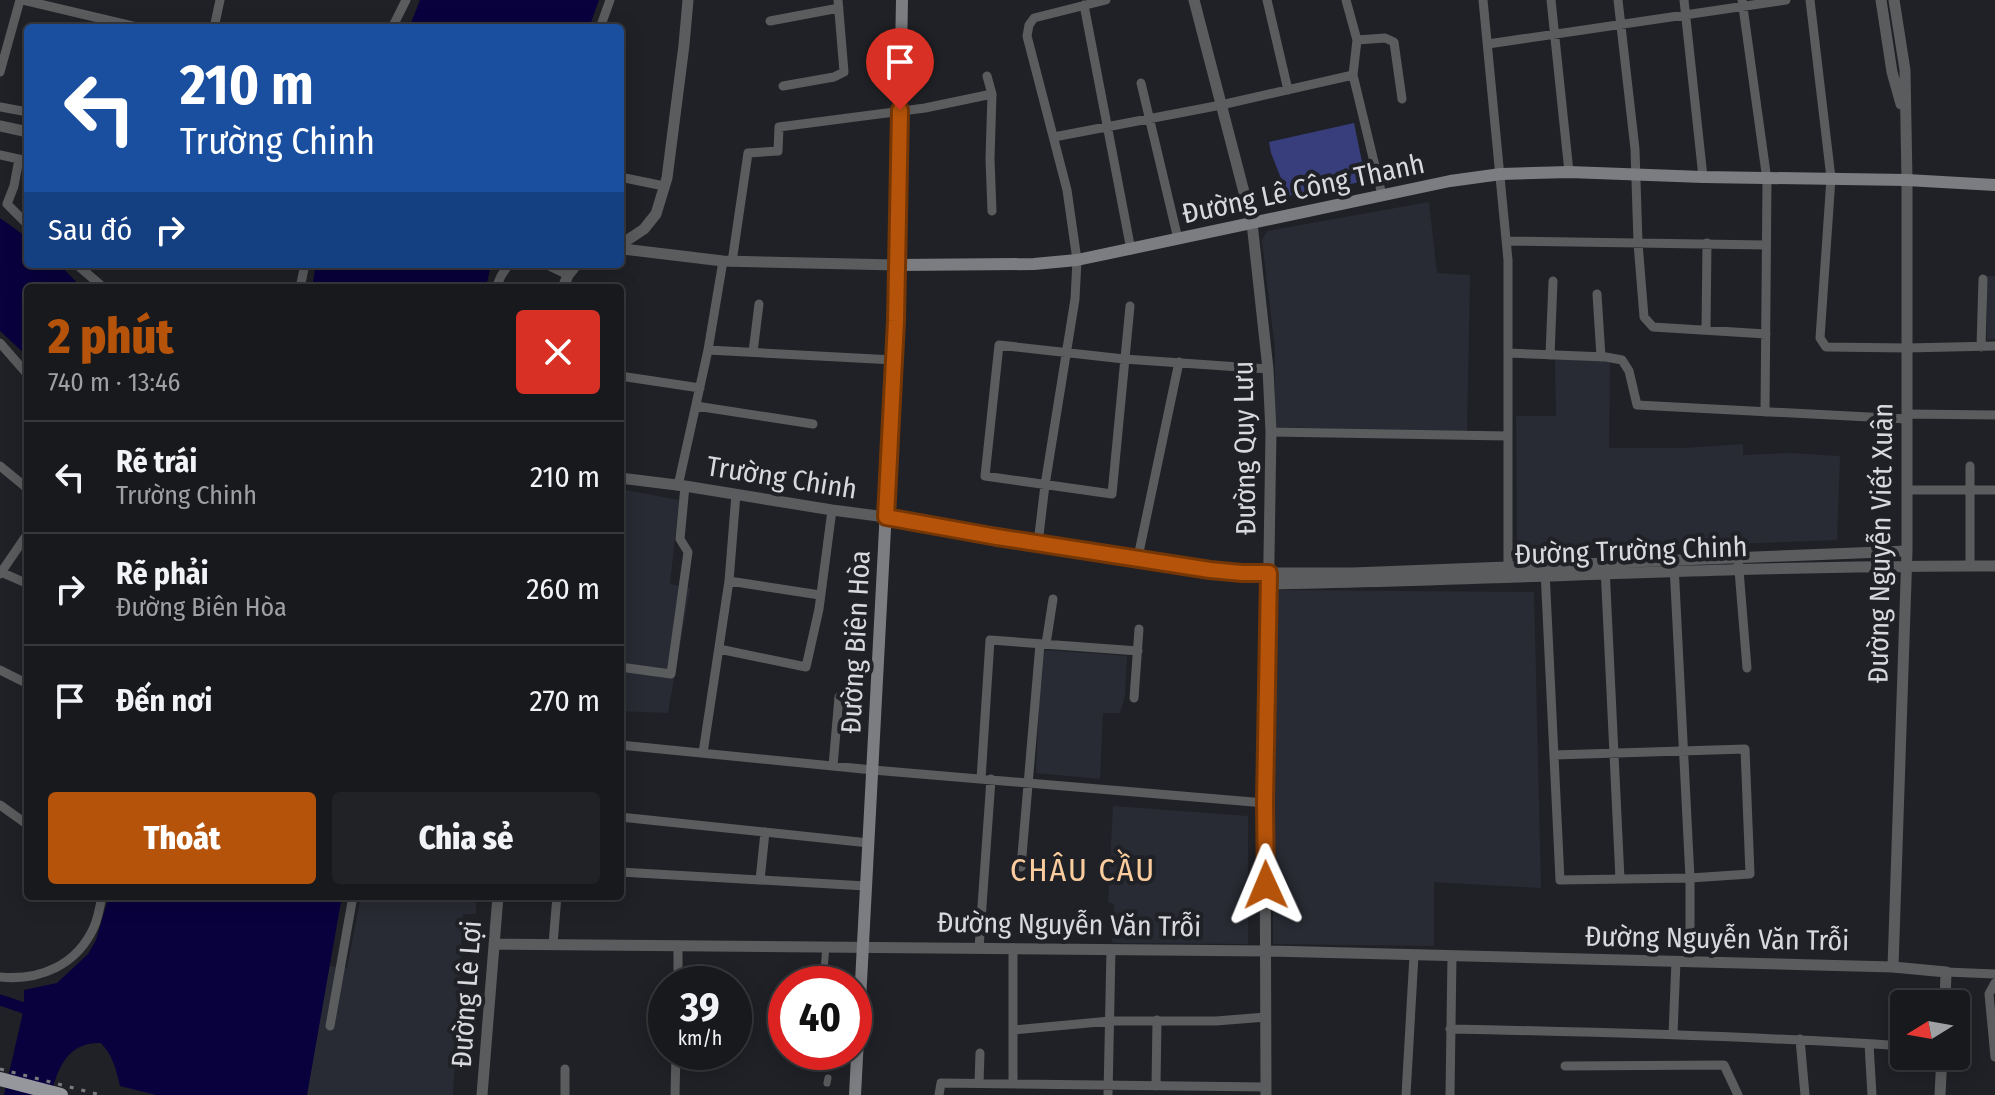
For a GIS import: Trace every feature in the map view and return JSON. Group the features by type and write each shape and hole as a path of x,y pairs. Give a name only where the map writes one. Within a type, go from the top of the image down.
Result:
{"main road":[{"name":"Đường Biên Hòa","path":"861,966 894,360 902,0"},
{"name":"Đường Lê Công Thanh","path":"897,265 1034,264 1077,260 1450,181 1501,174 1635,173 1995,185"},
{"name":"Đường Biên Hòa","path":"855,1070 855,1095"},
{"path":"0,1079 60,1095"}],"street":[{"path":"0,72 26,0 125,24"},
{"path":"215,24 220,0"},
{"path":"394,24 406,0"},
{"path":"601,24 610,0"},
{"path":"624,245 656,214 664,186 688,0"},
{"path":"1038,543 1075,299 1077,260 1067,190 1027,36 1034,18 1106,0"},
{"name":"Đường Quy Lưu","path":"1194,0 1252,223 1268,369 1271,432 1265,803 1266,1091"},
{"path":"1267,0 1288,90"},
{"path":"1346,0 1357,40 1353,75 1382,195"},
{"path":"1483,0 1508,260 1508,572"},
{"path":"1551,0 1569,172"},
{"path":"1618,0 1635,149 1644,317 1653,327 1766,334"},
{"path":"1684,0 1703,177"},
{"path":"1488,44 1687,15 1742,3 1786,0"},
{"path":"1810,0 1831,178 1822,343 1826,347 1995,346"},
{"name":"Đường Nguyễn Viết Xuân","path":"1881,0 1892,72 1905,120"},
{"name":"Đường Nguyễn Viết Xuân","path":"1893,967 1907,565 1905,70 1894,0"},
{"path":"1742,3 1766,177 1765,412"},
{"path":"770,21 839,4 844,72 834,77 783,86"},
{"path":"1084,5 1131,250"},
{"path":"1357,40 1385,38 1394,42 1402,99"},
{"path":"1054,137 1221,105 1353,75"},
{"path":"987,76 992,94 992,211"},
{"path":"1141,83 1178,239"},
{"path":"624,668 671,674 688,552 680,539 682,486 748,153 778,151 779,127 925,108 992,94"},
{"path":"0,107 24,111"},
{"path":"0,126 24,131"},
{"path":"0,155 24,160 7,204 24,221"},
{"path":"624,178 664,186"},
{"path":"1507,241 1766,245"},
{"path":"1706,330 1707,243"},
{"name":"Đường Lê Công Thanh","path":"624,247 728,262 897,265"},
{"path":"81,268 99,284"},
{"path":"553,268 568,275"},
{"path":"565,284 574,268"},
{"path":"1981,347 1983,279"},
{"path":"1550,355 1553,281"},
{"path":"1597,294 1601,357"},
{"path":"753,352 759,304"},
{"path":"1130,306 1124,359 1112,494 985,476 999,345 1067,354 1124,359 1268,369"},
{"path":"0,343 24,370"},
{"path":"708,350 894,360"},
{"path":"1508,353 1622,360 1629,371 1637,405 1907,417 1995,415"},
{"path":"1138,557 1179,362"},
{"path":"624,377 700,388"},
{"path":"696,406 813,424"},
{"path":"1271,432 1508,436"},
{"path":"0,466 24,486"},
{"path":"1970,466 1970,566"},
{"name":"Trường Chinh","path":"624,479 1269,579"},
{"path":"1907,490 1995,490"},
{"path":"703,753 729,581 736,494"},
{"path":"719,649 806,667 832,510"},
{"path":"24,539 1,573 24,582"},
{"name":"Đường Trường Chinh","path":"1269,579 1375,578 1820,561 1907,551"},
{"name":"Đường Trường Chinh","path":"1820,561 1995,566"},
{"path":"1738,564 1747,668"},
{"path":"1674,566 1685,752 1690,961"},
{"path":"1604,569 1620,879"},
{"path":"1545,570 1560,880 1750,874 1745,749 1554,755"},
{"path":"729,581 820,595"},
{"path":"1021,867 1043,644 1053,599"},
{"path":"1134,698 1139,629"},
{"path":"979,948 990,640 1138,651"},
{"path":"0,670 24,682"},
{"path":"833,766 839,697"},
{"path":"624,745 1265,803"},
{"path":"0,805 24,822"},
{"path":"624,817 869,843"},
{"path":"760,880 765,832"},
{"path":"624,872 866,886"},
{"path":"0,977 29,976 57,968 83,948 96,924 101,900"},
{"path":"330,1026 352,900"},
{"name":"Đường Lê Lợi","path":"482,1095 498,900"},
{"path":"553,944 557,900"},
{"name":"Đường Nguyễn Văn Trỗi","path":"494,944 1267,951 1893,967 1946,972"},
{"path":"678,945 678,966"},
{"path":"824,966 826,946"},
{"path":"1013,948 1013,1084"},
{"path":"1108,1090 1111,949"},
{"path":"1406,1095 1414,955"},
{"path":"1450,1095 1452,956"},
{"path":"1673,1034 1676,961"},
{"path":"1945,990 1946,972 1995,974"},
{"path":"1995,983 1989,994 1995,1057"},
{"path":"1013,1030 1110,1021 1216,1021 1266,1017"},
{"path":"1156,1086 1157,1020"},
{"path":"1450,1029 1673,1034 1890,1045"},
{"path":"1800,1039 1805,1095"},
{"path":"1869,1044 1872,1095"},
{"path":"979,1083 980,1053"},
{"path":"1565,1066 1724,1065 1738,1095"},
{"path":"565,1069 565,1095"},
{"path":"675,1095 676,1070"},
{"path":"1940,1095 1941,1070"},
{"path":"939,1095 941,1083 1108,1090 1156,1086 1266,1091"}],"shaded area":[{"path":"420,0 599,0 590,24 411,24"},
{"path":"1354,123 1366,181 1288,196 1269,142"},
{"path":"1429,202 1437,273 1470,275 1467,433 1275,427 1275,350 1262,240 1267,231"},
{"path":"0,218 24,235 24,268 63,268 78,284 24,284 24,353 0,331"},
{"path":"315,268 490,268 487,284 313,284"},
{"path":"1987,276 1995,276 1995,339 1987,340"},
{"path":"1555,359 1610,361 1609,448 1743,444 1743,455 1790,453 1840,456 1837,540 1517,552 1516,416 1556,416"},
{"path":"624,490 679,500 670,584 690,588 668,713 624,711"},
{"path":"1279,590 1534,592 1541,888 1434,882 1434,946 1273,944 1274,597"},
{"path":"1042,652 1127,656 1125,696 1120,713 1103,713 1100,779 1036,773 1041,658"},
{"path":"1113,806 1248,816 1248,944 1112,943 1114,904 1108,902"},
{"path":"108,900 341,900 307,1095 156,1095 120,1086 111,1058 101,1043 80,1047 66,1058 51,1095 4,1095 24,1008 24,990 57,983 88,954 96,940"},
{"path":"360,900 476,900 476,914 463,914 453,1095 307,1095 329,966 347,968"}],"waterway":[{"path":"0,1000 24,1008 34,1018"}],"railway":[{"path":"0,1069 101,1095"}],"district":[{"name":"CHÂU CẦU","path":"1083,870"}],"route":[{"path":"900,110 896,321 886,517 1210,570 1269,573 1266,885"}]}
